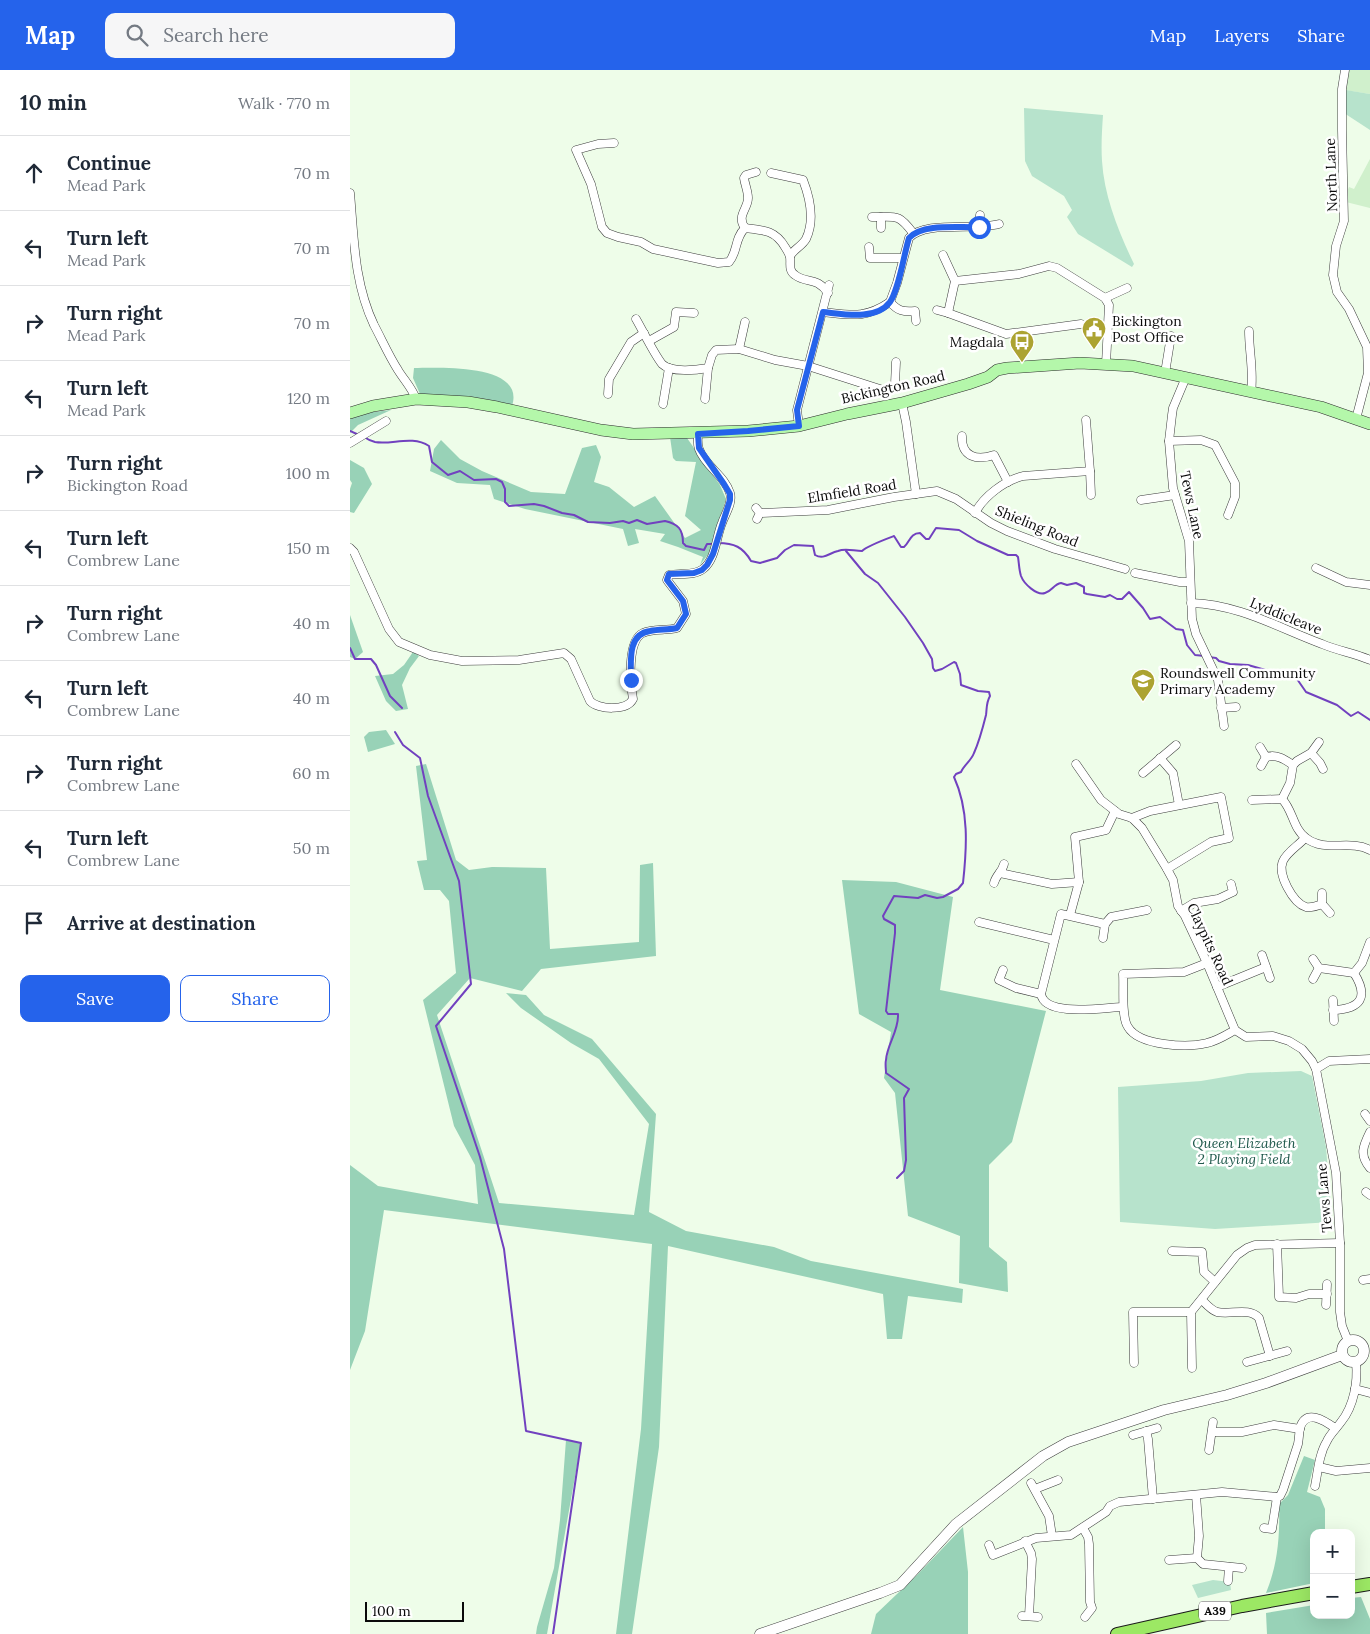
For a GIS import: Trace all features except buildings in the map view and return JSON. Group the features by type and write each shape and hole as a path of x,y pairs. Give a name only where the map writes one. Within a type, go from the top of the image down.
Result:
{"highway":[{"path":"1355,1586 1370,1584"},
{"name":"A39","path":"1117,1634 1232,1608 1310,1594"}],"main road":[{"name":"Bickington Road","path":"350,413 373,406 416,399 478,404 601,430 633,434 698,434 748,431 799,426 902,403 968,384 988,377 997,370 1007,368 1106,364 1133,366 1165,372 1321,407 1370,424"}],"street":[{"name":"North Lane","path":"1344,70 1342,130 1344,221 1336,246 1333,275 1337,292 1349,309 1367,347 1368,373 1356,418"},
{"path":"614,143 598,144 576,150 590,184 602,227 607,233 641,242 653,249 718,263 729,262 739,234 745,228"},
{"path":"745,228 742,224 742,211 748,203 748,196 744,178 746,175 756,172"},
{"path":"771,173 803,180 810,203 810,224 806,238 790,256"},
{"path":"350,193 358,279 373,323 399,372 413,389 416,399"},
{"path":"979,227 980,215"},
{"path":"872,217 899,218 904,220 913,233"},
{"path":"881,217 881,228"},
{"path":"823,312 853,315 868,314 890,302 897,284 909,238 913,233 928,228 979,227 999,224"},
{"path":"745,228 771,232 779,238 790,256 792,273 828,289 797,410 799,426"},
{"path":"870,247 870,258 903,258"},
{"path":"943,254 955,281 948,313"},
{"path":"955,281 1019,274 1049,266 1058,268 1106,298 1109,305 1106,364"},
{"path":"1106,298 1127,288"},
{"path":"890,302 896,309 904,312 918,311 916,321"},
{"path":"937,310 1006,334 1081,324"},
{"path":"608,394 609,379 632,342 674,327 676,312 694,313"},
{"path":"636,319 662,364 669,368 696,370 708,368"},
{"path":"739,349 745,322"},
{"path":"1249,331 1249,352 1253,382 1251,392"},
{"path":"1165,372 1171,336"},
{"path":"706,399 708,368 712,355 716,350 739,349 775,360 808,366 883,390 891,389 895,384 896,362"},
{"path":"663,404 669,368"},
{"name":"Tews Lane","path":"1186,377 1173,408 1169,441 1175,494 1189,541 1191,603 1196,634 1218,680 1224,726"},
{"name":"Elmfield Road","path":"758,513 828,510 916,494 902,403"},
{"path":"1086,420 1090,495"},
{"path":"352,442 386,421"},
{"path":"350,548 354,552 389,629 399,642 430,655 462,661 519,660 564,654 571,659 590,701 594,705 603,707 626,706 631,704 633,699 631,654 633,644 638,635 650,630 677,628 682,623 686,614 683,601 667,580 667,576 669,574 694,573 702,570 713,554 721,524 727,512 730,494 699,448 698,434"},
{"path":"1169,441 1201,440 1215,445 1235,483 1235,497 1228,515"},
{"path":"959,441 963,449 975,457 985,458 994,455"},
{"path":"990,446 1008,482"},
{"path":"975,513 987,497 1008,482 1022,476 1090,471"},
{"name":"Shieling Road","path":"916,494 937,491 944,493 1008,531 1055,549 1125,569"},
{"path":"1141,500 1175,494"},
{"path":"1316,568 1346,582 1370,585"},
{"path":"1135,573 1180,582 1190,582"},
{"name":"Lyddicleave","path":"1191,603 1239,610 1329,647 1358,654 1370,660"},
{"path":"1221,708 1236,707"},
{"path":"1282,799 1290,782 1293,765 1312,753 1319,742"},
{"path":"1143,773 1176,745"},
{"path":"1260,747 1266,757"},
{"path":"1312,753 1323,769"},
{"path":"1261,766 1266,757 1273,755 1293,765"},
{"path":"1160,758 1173,773 1179,806"},
{"name":"Claypits Road","path":"1076,764 1101,800 1115,811 1132,818 1142,828 1167,869 1173,880 1178,906 1207,963 1235,1030"},
{"path":"1132,818 1150,812 1221,797 1228,838 1211,842 1167,869"},
{"path":"1252,800 1282,799 1287,804 1296,826 1305,838 1318,844 1365,847 1370,850"},
{"path":"1070,915 1079,882 1075,837 1106,830 1109,828 1115,811"},
{"path":"1305,838 1283,861 1282,873 1294,899 1298,903 1311,908 1322,904"},
{"path":"994,883 995,876 1000,873 1004,864"},
{"path":"1000,873 1052,884 1079,882"},
{"path":"1181,912 1194,903 1218,899 1233,892 1231,884"},
{"path":"1322,893 1322,904 1330,913"},
{"path":"1102,938 1105,924 1111,916 1147,910"},
{"path":"1105,924 1061,914 1041,994 1043,1000 1048,1004 1064,1008 1081,1010 1123,1007"},
{"path":"979,922 1054,940"},
{"path":"1354,973 1362,963 1370,942"},
{"path":"1262,955 1270,978"},
{"path":"1313,959 1319,968 1354,973 1361,984 1362,992 1356,1005 1349,1009 1334,1010"},
{"path":"1207,963 1184,972 1123,974 1125,1020 1131,1032 1141,1038 1166,1045 1204,1044 1235,1030"},
{"path":"1217,987 1266,967"},
{"path":"1313,979 1319,968"},
{"path":"1003,970 999,980 1016,988 1041,994"},
{"path":"1333,1000 1334,1021"},
{"name":"Tews Lane","path":"1235,1030 1246,1037 1273,1036 1282,1038 1296,1045 1308,1056 1316,1069 1336,1173 1340,1243 1340,1312 1342,1326 1348,1341"},
{"path":"1316,1069 1329,1061 1370,1059"},
{"path":"1365,1114 1370,1121"},
{"path":"1370,1132 1364,1144 1362,1154 1364,1161 1370,1168"},
{"path":"1192,1368 1191,1312 1242,1251 1255,1245 1340,1243"},
{"path":"1277,1244 1280,1296 1296,1298 1309,1294 1327,1294"},
{"path":"1172,1251 1202,1252 1204,1272 1215,1282"},
{"path":"1326,1305 1327,1284"},
{"path":"1202,1300 1215,1311 1249,1312 1260,1318 1270,1356"},
{"path":"1134,1363 1133,1312 1191,1312"},
{"path":"1357,1340 1366,1343 1363,1357 1356,1362 1347,1361 1342,1355 1343,1346 1348,1341 1357,1340"},
{"path":"1247,1362 1286,1351"},
{"path":"760,1634 880,1594 900,1585 956,1524 1043,1456 1068,1442 1164,1410 1227,1395 1266,1383 1342,1355"},
{"path":"1315,1486 1318,1467 1327,1440 1347,1413 1355,1389 1356,1362"},
{"path":"1355,1389 1370,1393"},
{"path":"1264,1528 1272,1529 1277,1498 1282,1493 1298,1442 1300,1429 1306,1419 1320,1418 1336,1428"},
{"path":"1209,1450 1213,1422"},
{"path":"1212,1432 1242,1432 1274,1425 1300,1429"},
{"path":"1133,1435 1157,1428"},
{"path":"1146,1431 1153,1499"},
{"path":"1318,1467 1336,1471 1370,1468"},
{"path":"1052,1536 1048,1516 1033,1486 1058,1480"},
{"path":"988,1545 993,1555 1025,1541 1071,1535 1106,1512 1110,1506 1119,1502 1222,1492 1277,1498"},
{"path":"1196,1495 1199,1536 1198,1558 1203,1564 1242,1568"},
{"path":"1083,1528 1088,1537 1089,1544 1090,1602 1092,1608 1085,1617"},
{"path":"1025,1541 1032,1559 1026,1616 1038,1617"},
{"path":"1169,1560 1198,1558"},
{"path":"1228,1580 1229,1567"}],"green space":[{"path":"1341,70 1370,70 1370,94 1338,89"},
{"path":"1346,90 1370,94 1370,130 1344,113"},
{"path":"1024,108 1103,115 1103,174 1109,201 1134,264 1132,267 1078,234 1067,217 1072,210 1064,196 1032,176 1025,161"},
{"path":"1370,159 1370,208 1346,202 1345,197 1349,187 1354,189"},
{"path":"414,368 459,369 493,375 506,382 513,392 512,406 420,394 413,378"},
{"path":"391,410 358,425 350,433 350,418 364,413"},
{"path":"670,437 687,438 720,485 726,499 710,552 700,565 703,557 660,541 665,534 635,529 639,543 628,546 623,529 525,509 494,499 490,485 457,483 430,471 434,449 441,440 460,459 482,471 531,492 565,494 582,448 596,445 601,457 594,482 609,487 634,507 655,496 685,538 701,530 685,516 696,462 676,461 673,458"},
{"path":"350,460 364,468 372,484 354,513 350,512 350,489 352,483 350,480"},
{"path":"350,615 363,652 355,659 350,657"},
{"path":"413,652 419,656 410,668 402,685 408,709 396,711 386,701 375,676 393,674 404,665"},
{"path":"386,730 395,744 368,752 364,737 369,732"},
{"path":"426,764 456,860 469,870 492,867 546,868 550,949 639,942 640,865 653,863 656,956 541,969 522,991 470,978 437,1015 499,1203 634,1215 649,1124 599,1059 571,1043 521,1008 506,993 526,995 544,1015 592,1039 656,1114 649,1212 686,1231 774,1247 811,1261 963,1289 962,1303 908,1296 902,1339 887,1339 883,1294 668,1246 659,1447 632,1634 616,1634 641,1429 652,1244 384,1210 365,1331 350,1370 350,1165 378,1186 478,1204 475,1165 454,1126 423,1000 456,973 449,901 440,890 424,890 417,861 427,860 416,766"},
{"path":"842,880 896,882 953,897 940,990 1046,1011 1012,1142 989,1165 989,1247 1007,1262 1008,1292 959,1283 960,1236 908,1216 895,1093 884,1078 891,1032 859,1014"},
{"name":"Queen Elizabeth 2 Playing Field","path":"1301,1071 1312,1076 1326,1147 1332,1222 1215,1229 1120,1222 1118,1087 1201,1081 1248,1073"},
{"path":"566,1440 581,1443 547,1634 536,1634 554,1568"},
{"path":"1304,1456 1315,1460 1307,1492 1320,1497 1325,1509 1325,1529 1310,1529 1310,1584 1266,1593 1277,1549 1279,1504 1288,1495"},
{"path":"963,1527 968,1572 968,1634 871,1634 876,1614"},
{"path":"1213,1580 1230,1582 1231,1590 1198,1598 1192,1585"},
{"path":"1361,1597 1370,1619 1370,1634 1267,1634 1266,1613 1310,1606 1310,1619 1355,1619 1355,1598"}],"waterway":[{"path":"350,431 359,435"},
{"path":"364,437 382,443 416,441 429,446 432,462 448,475 460,471 474,480 496,479 502,482 505,489 505,502 509,506 534,504 544,506 562,513 574,515 588,522 610,523 623,521 629,523 637,520 647,524 665,521 679,528 683,543 686,546 704,550 707,544 713,544"},
{"path":"718,543 738,547 745,552 751,561 760,563 777,558 794,545 813,546 815,555 821,557 844,550 862,551 894,536 901,547 904,547 912,536 917,533 929,539 936,528 959,530 977,541 1008,555 1016,555 1021,576 1028,586 1038,593 1047,592 1061,583 1067,585 1076,583 1084,587 1084,593 1105,597 1110,595 1117,599 1122,599 1129,592 1150,619 1160,617 1176,629 1183,630 1187,645 1195,655 1205,656"},
{"path":"846,551 865,574 878,583 905,617 932,659 935,671 954,662 960,674 961,685 978,691 989,692 990,696 978,744 961,772 954,777 962,802 966,829 963,883 958,889 943,897 937,898 925,895 918,898 894,896 883,916 884,919 895,925 886,1011 888,1014 898,1014 897,1026 888,1048 886,1073 909,1089 904,1098 906,1160 904,1171 897,1178"},
{"path":"350,648 355,659 371,659 376,665 390,696 402,708"},
{"path":"1209,657 1230,664 1248,665 1269,671 1287,672 1297,679 1306,692 1337,705 1351,716 1358,712 1370,720"},
{"path":"395,732 403,745 420,758 428,796 459,881 471,984 436,1026 480,1157 504,1249 526,1431 581,1443 553,1634"}],"place":[{"name":"Bickington Post Office","path":"1094,350"},
{"name":"Magdala","path":"1022,363"},
{"name":"Roundswell Community Primary Academy","path":"1143,702"}],"route":[{"path":"631,680 631,654 633,644 638,635 650,630 677,628 682,623 686,614 683,601 672,588 667,580 667,576 669,574 694,573 702,570 707,565 713,554 721,524 727,512 730,494 703,456 699,448 698,434 799,426 797,410 823,312 853,315 868,314 890,302 897,284 909,238 913,233 928,228 979,227"}]}
